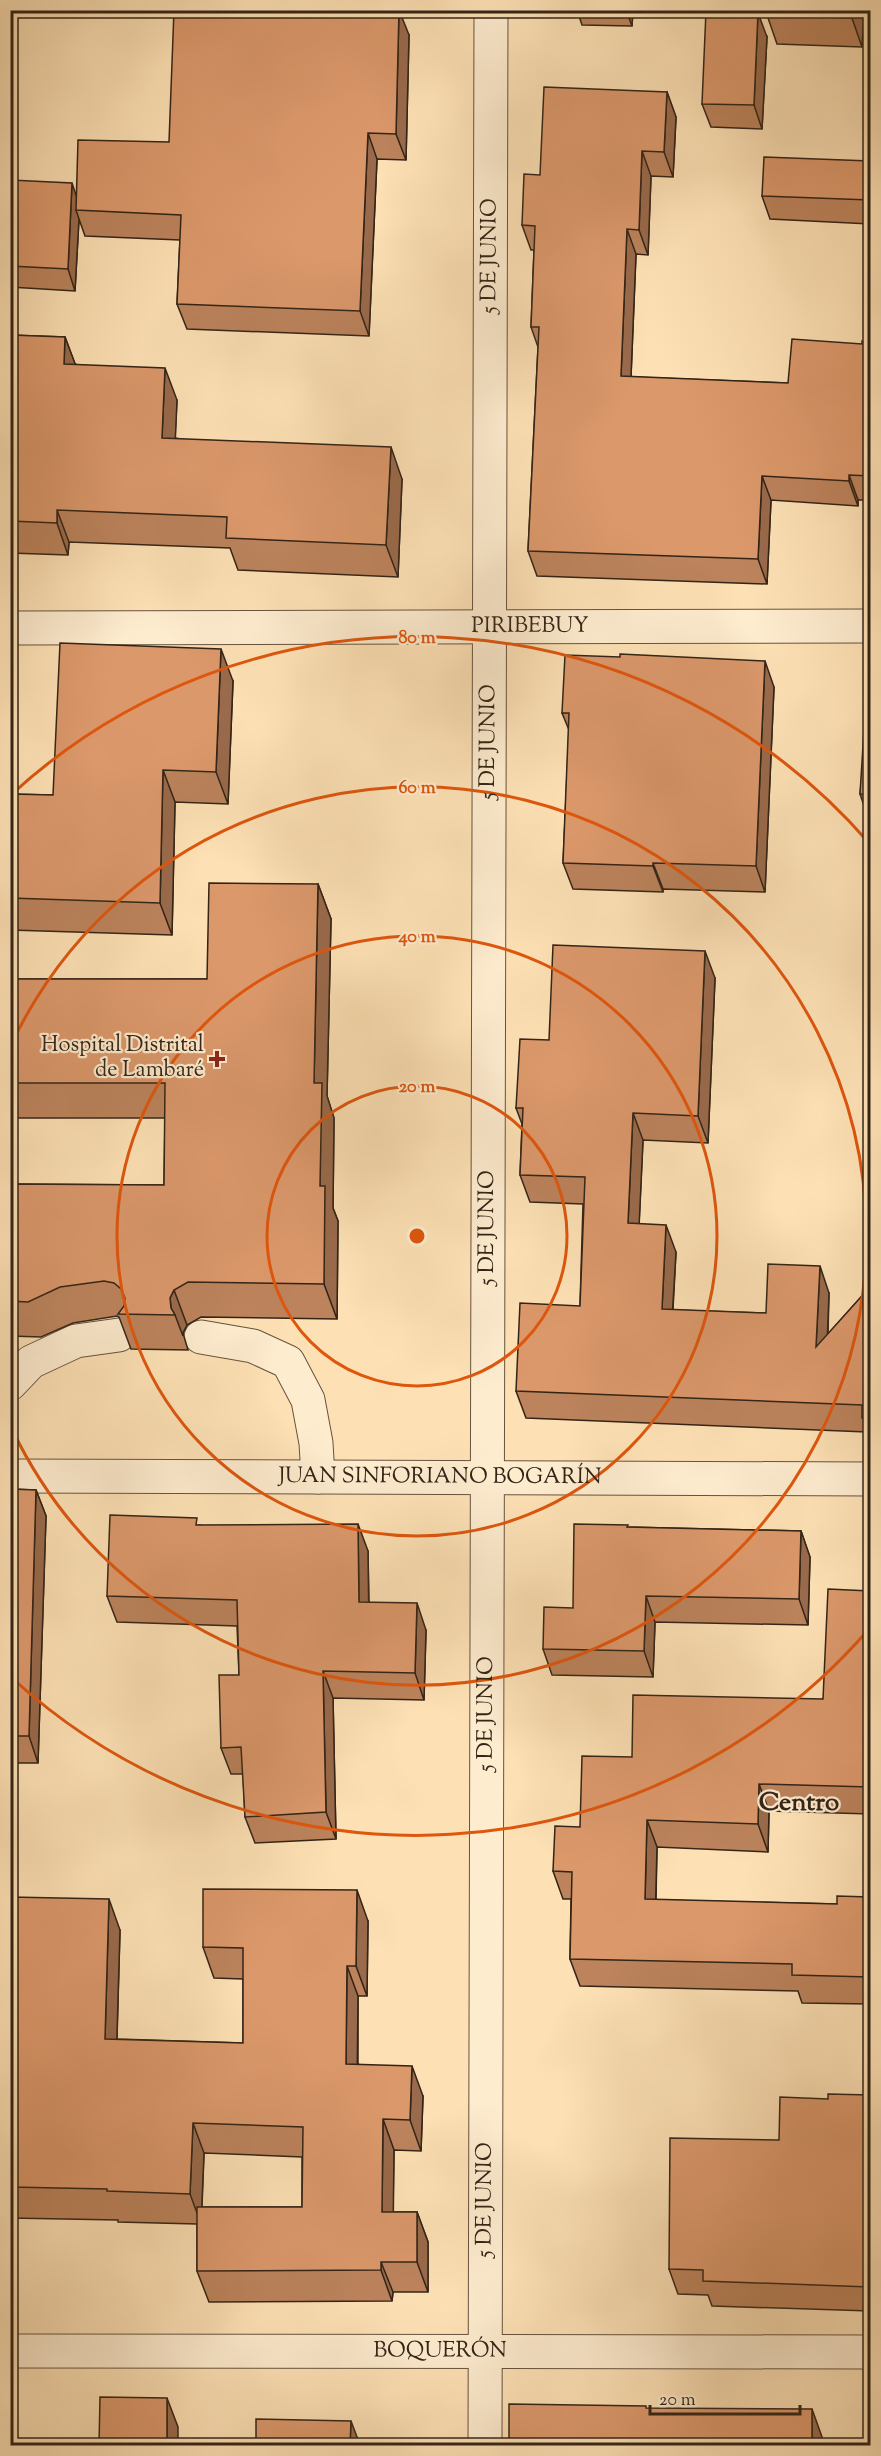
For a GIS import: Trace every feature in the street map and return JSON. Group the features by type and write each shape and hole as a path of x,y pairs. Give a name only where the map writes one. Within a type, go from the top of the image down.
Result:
{"street":[{"name":"5 DE JUNIO","path":"485,2445 491,10"},
{"name":"PIRIBEBUY","path":"10,628 870,626"},
{"path":"10,1384 31,1362 76,1341 119,1335"},
{"path":"201,1337 253,1346 288,1362 308,1400 316,1443 318,1477"},
{"name":"JUAN SINFORIANO BOGARÍN","path":"10,1476 870,1479"},
{"name":"BOQUERÓN","path":"10,2351 870,2352"}],"building":[{"path":"174,10 399,10 396,134 368,133 360,311 177,304 181,215 76,210 78,140 169,142"},
{"path":"767,10 852,10 852,18 767,15"},
{"path":"706,11 758,13 754,105 702,104"},
{"path":"544,87 667,92 664,152 642,151 639,230 627,229 621,376 788,383 792,339 862,344 862,341 870,341 870,476 849,475 849,481 762,476 758,559 528,551 539,327 531,327 535,226 522,225 524,174 540,175"},
{"path":"764,157 870,161 870,200 762,196"},
{"path":"10,180 72,183 68,269 10,266"},
{"path":"10,335 65,337 64,364 165,368 162,438 391,447 386,545 226,538 227,517 57,510 57,523 10,521"},
{"path":"60,643 221,649 216,772 163,770 160,903 10,898 10,794 53,795"},
{"path":"620,654 765,661 756,866 563,863 569,713 562,713 565,655 620,657"},
{"path":"866,697 870,697 870,795 860,794"},
{"path":"209,883 318,884 314,1083 322,1083 320,1186 325,1186 324,1284 188,1282 174,1290 170,1298 171,1308 175,1315 118,1314 124,1306 125,1298 121,1289 114,1283 104,1281 60,1287 28,1302 10,1301 10,1184 164,1185 165,1083 10,1083 10,979 207,979"},
{"path":"553,945 705,951 698,1116 633,1113 628,1223 666,1225 662,1309 766,1313 768,1264 820,1266 816,1347 870,1287 870,1418 862,1418 862,1405 516,1391 520,1303 580,1306 585,1177 520,1175 523,1108 516,1108 520,1039 549,1040"},
{"path":"10,1489 36,1490 29,1736 10,1736"},
{"path":"110,1515 197,1518 196,1525 358,1524 359,1602 417,1603 415,1673 323,1671 326,1812 245,1817 241,1747 221,1748 219,1675 239,1675 237,1600 107,1596"},
{"path":"574,1524 801,1531 799,1599 646,1596 644,1651 543,1649 544,1607 573,1608"},
{"path":"828,1589 870,1591 870,1787 759,1784 758,1824 647,1820 645,1899 837,1904 837,1896 870,1897 870,1977 792,1975 792,1964 570,1959 572,1872 553,1871 555,1826 580,1827 582,1756 632,1757 633,1695 823,1699"},
{"path":"203,1889 357,1890 356,1966 347,1966 346,2064 412,2066 410,2120 383,2119 382,2212 417,2212 417,2262 381,2262 381,2270 197,2271 197,2207 302,2207 303,2127 193,2123 190,2194 10,2187 10,1897 109,1899 105,2039 243,2043 243,1948 203,1947"},
{"path":"828,2094 870,2095 870,2287 703,2281 703,2270 669,2269 670,2138 779,2140 780,2097 828,2099"},
{"path":"100,2397 167,2398 167,2445 99,2445"},
{"path":"509,2404 812,2409 812,2445 509,2445"},
{"path":"256,2419 351,2421 350,2445 256,2445"}],"place":[{"name":"Hospital Distrital de Lambaré","path":"217,1059"}],"district":[{"name":"Centro","path":"799,1803"}]}
